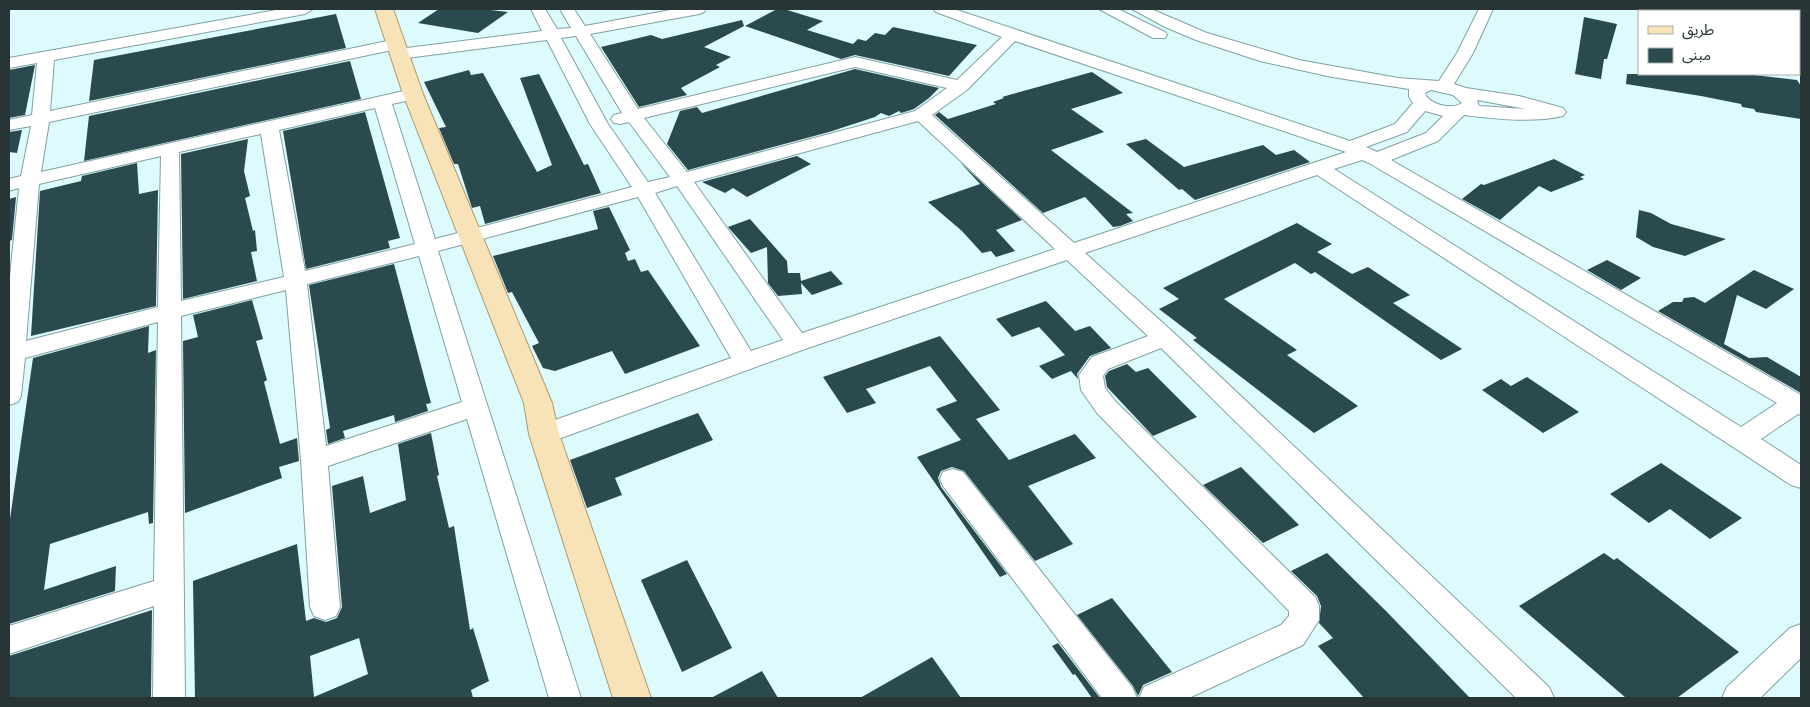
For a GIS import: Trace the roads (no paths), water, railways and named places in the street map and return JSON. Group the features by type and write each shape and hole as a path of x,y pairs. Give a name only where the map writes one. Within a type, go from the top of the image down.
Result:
{"main road":[{"path":"384,9 413,94 538,403 544,434 632,698"}],"street":[{"path":"9,63 305,9"},
{"path":"538,9 599,124 643,189 746,362"},
{"path":"567,9 633,116 682,179 797,343"},
{"path":"9,124 398,49 581,31 700,9"},
{"path":"941,9 1012,35 1363,153 1799,405 1742,439"},
{"path":"1106,9 1173,41 1232,61 1295,77 1422,96 1452,89 1519,101 1557,112 1523,114 1440,110 1422,96 1244,51 1190,33 1140,9"},
{"path":"1452,89 1465,53 1486,9"},
{"path":"12,353 168,310 296,281 426,247 921,115 962,86 1012,35"},
{"path":"9,396 30,181 41,118 46,56"},
{"path":"599,124 856,62 962,86"},
{"path":"544,434 797,343 1068,250 1363,153 1432,137 1471,104 1467,96 1452,89"},
{"path":"9,186 413,94"},
{"path":"1363,153 1401,128 1422,96"},
{"path":"382,101 474,407 565,698"},
{"path":"921,115 1165,338 1538,698"},
{"path":"269,127 296,281 314,460 325,607"},
{"path":"169,698 168,310 170,150"},
{"path":"1318,167 1801,478"},
{"path":"1155,698 1292,635 1304,620 1304,606 1106,407 1093,390 1091,375 1100,362 1165,338"},
{"path":"314,460 474,407"},
{"path":"954,479 1121,698"},
{"path":"9,640 168,589"},
{"path":"1738,698 1801,638"}]}
